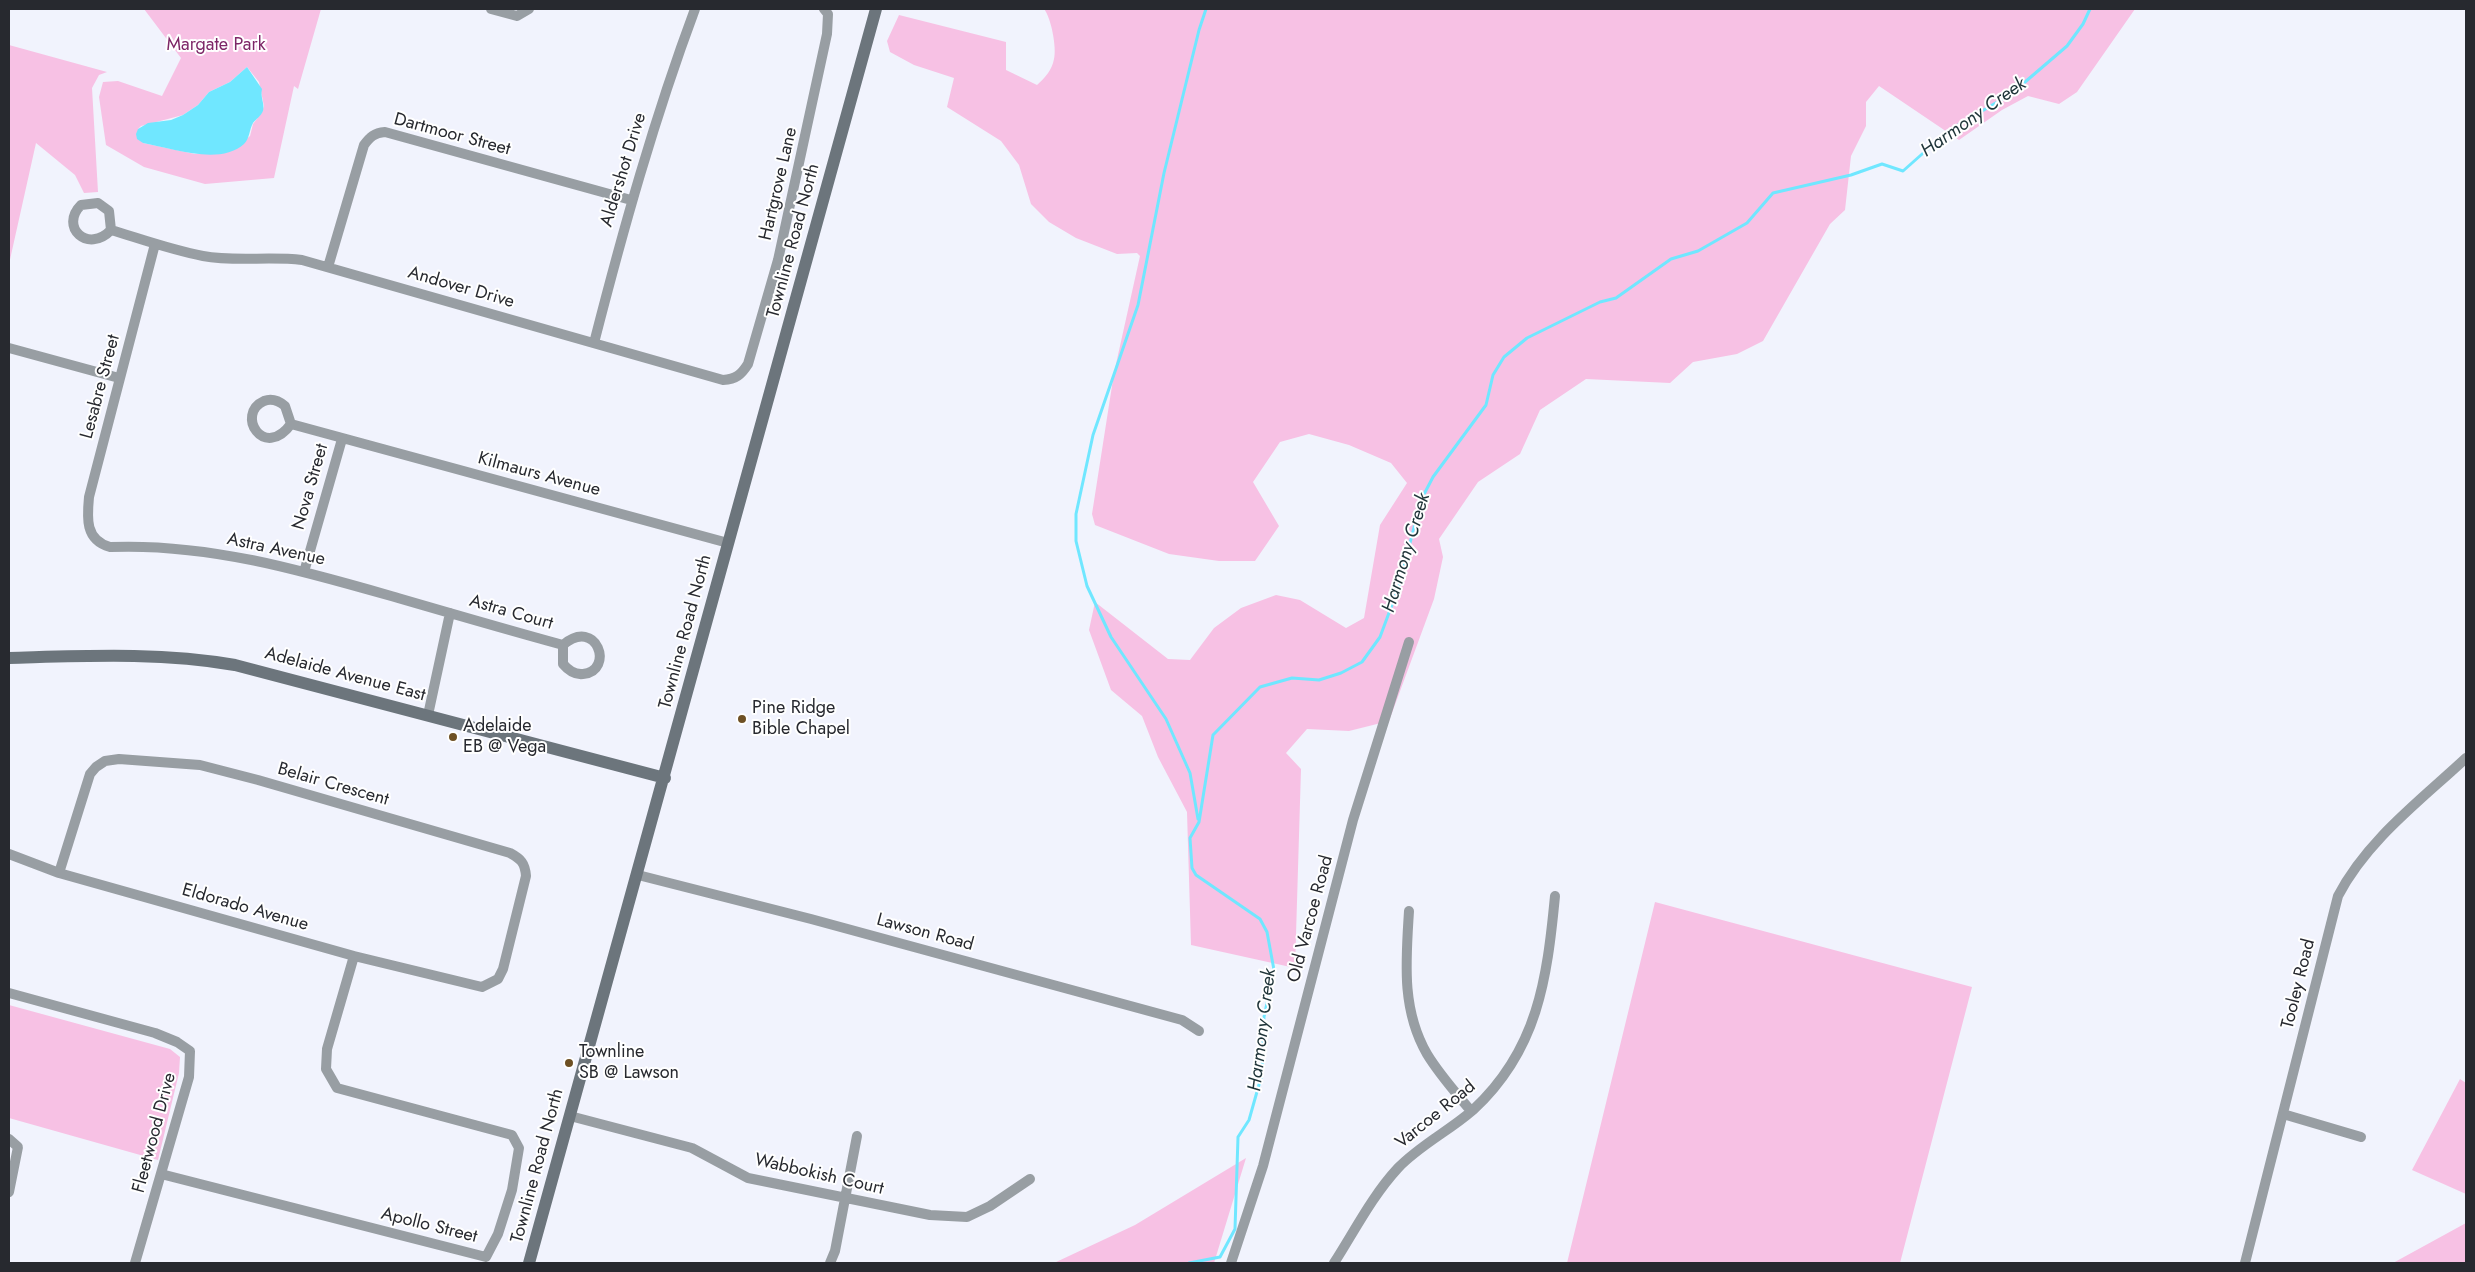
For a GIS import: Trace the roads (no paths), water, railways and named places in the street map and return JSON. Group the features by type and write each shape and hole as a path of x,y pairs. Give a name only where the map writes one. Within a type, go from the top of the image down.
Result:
{"main road":[{"name":"Townline Road North","path":"529,1263 665,778 876,9"},
{"name":"Adelaide Avenue East","path":"9,658 137,655 200,659 256,669 665,778"}],"street":[{"path":"491,9 517,16 529,9"},
{"name":"Aldershot Drive","path":"594,343 631,200 668,81 695,9"},
{"name":"Hartgrove Lane","path":"748,364 778,260 795,187 827,34 828,14 824,9"},
{"name":"Dartmoor Street","path":"328,267 364,145 372,135 378,132 385,132 631,200"},
{"name":"Andover Drive","path":"111,230 155,244 203,256 232,258 279,257 302,260 723,380 738,376 748,364"},
{"name":"Lesabre Street","path":"94,537 87,520 88,497 155,244"},
{"path":"9,348 120,378"},
{"name":"Kilmaurs Avenue","path":"291,424 728,543"},
{"name":"Nova Street","path":"304,572 342,439"},
{"name":"Astra Avenue","path":"94,537 102,544 110,547 169,548 244,557 450,613"},
{"path":"428,715 450,613"},
{"name":"Astra Court","path":"450,613 563,645"},
{"name":"Old Varcoe Road","path":"1232,1263 1263,1166 1353,820 1409,642"},
{"name":"Tooley Road","path":"2244,1263 2338,896 2351,871 2374,844 2466,758"},
{"name":"Belair Crescent","path":"59,873 90,774 96,766 105,761 127,760 200,765 244,776 519,858 525,865 526,876 503,969 498,979 489,985 475,987"},
{"name":"Eldorado Avenue","path":"9,854 59,873 354,956 475,987"},
{"name":"Lawson Road","path":"638,875 1182,1020 1198,1031"},
{"name":"Varcoe Road","path":"1334,1263 1370,1205 1396,1170 1414,1153 1471,1112 1503,1078 1531,1030 1549,960 1555,896"},
{"path":"1409,911 1406,968 1408,999 1414,1026 1427,1054 1471,1112"},
{"name":"Apollo Street","path":"161,1174 486,1257 498,1234 512,1190 519,1148 512,1135 337,1088 326,1069 327,1049 354,956"},
{"name":"Fleetwood Drive","path":"9,993 156,1033 178,1042 190,1051 189,1077 135,1263"},
{"path":"2283,1114 2361,1137"},
{"name":"Wabbokish Court","path":"570,1116 692,1148 748,1178 930,1215 967,1217 990,1206 1030,1179"},
{"path":"830,1263 835,1251 857,1136"},
{"path":"9,1139 18,1147 9,1192"}],"water":[{"path":"247,67 262,89 263,111 253,123 244,144 222,154 209,155 195,154 143,143 137,139 138,129 148,123 171,120 183,115 198,105 209,92 230,82"}],"waterway":[{"path":"1198,819 1190,773 1166,719 1111,637 1087,586 1076,541 1076,514 1093,435 1138,305 1164,173 1199,30 1206,9"},
{"name":"Harmony Creek","path":"1189,1263 1220,1257 1235,1229 1238,1137 1249,1120 1262,1074 1264,1017 1274,970 1267,932 1260,919 1196,875 1192,868 1190,838 1199,822 1213,735 1260,687 1292,678 1319,680 1341,673 1362,662 1380,637 1399,586 1421,500 1433,477 1486,405 1493,375 1504,357 1527,338 1600,302 1616,298 1671,259 1698,251 1747,223 1773,193 1851,175 1882,164 1903,171 1948,131 2011,94 2067,46 2083,24 2090,9"}],"place":[{"name":"Pine Ridge Bible Chapel","path":"742,719"},
{"name":"Adelaide EB @ Vega","path":"453,737"},
{"name":"Townline SB @ Lawson","path":"569,1063"}],"park label":[{"name":"Margate Park","path":"216,46"}]}
